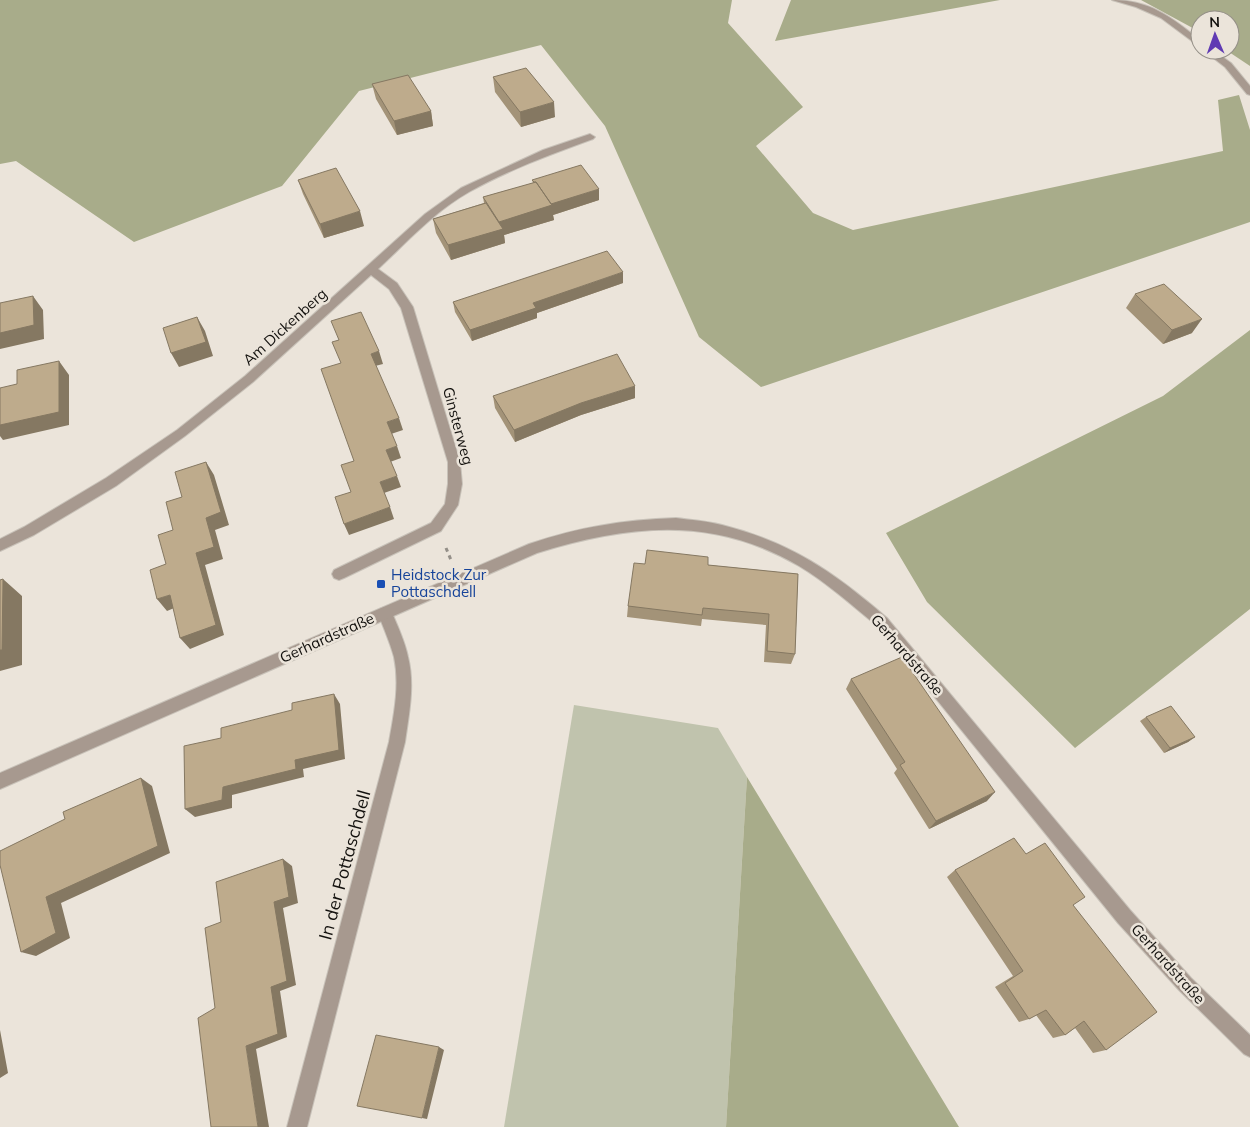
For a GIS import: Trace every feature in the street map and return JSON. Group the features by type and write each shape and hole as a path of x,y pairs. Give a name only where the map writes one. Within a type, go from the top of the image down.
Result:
{"street":[{"path":"1116,0 1139,5 1164,16 1190,36"},
{"path":"1221,60 1228,65 1250,92"},
{"name":"Am Dickenberg","path":"0,545 29,531 111,482 181,433 249,380 429,216 465,190 547,152 590,137"},
{"name":"Ginsterweg","path":"339,574 436,527 451,505 455,484 454,462 407,307 393,286 371,269"},
{"name":"Gerhardstraße","path":"0,781 534,548 570,535 638,523 680,524 723,530 764,542 800,560 842,588 883,623 1141,936 1190,991 1250,1048"},
{"name":"In der Pottaschdell","path":"297,1127 397,742 403,707 404,682 401,656 385,613"}],"path":[{"path":"436,527 461,581"}],"green space":[{"path":"0,0 732,0 728,23 803,107 756,146 813,213 853,230 1223,151 1218,100 1239,95 1250,130 1250,222 761,387 699,337 605,126 541,45 359,91 282,186 134,242 16,161 0,164"},
{"path":"791,0 1000,0 775,41"},
{"path":"1141,0 1250,0 1250,66 1240,59 1240,10 1190,10 1190,27"},
{"path":"1250,330 1250,609 1075,748 927,602 886,533 1163,396"},
{"path":"574,705 718,728 747,777 726,1127 504,1127"},
{"path":"747,777 959,1127 726,1127"}],"building":[{"path":"526,68 554,102 520,112 493,77"},
{"path":"408,75 431,111 394,121 372,84"},
{"path":"581,165 599,189 551,204 536,182 532,180"},
{"path":"336,168 360,211 320,224 298,180"},
{"path":"536,182 552,205 499,222 483,197"},
{"path":"486,203 503,229 448,245 433,219"},
{"path":"607,251 623,272 533,303 536,308 470,330 453,302"},
{"path":"1164,284 1202,319 1172,330 1135,294"},
{"path":"33,296 34,325 0,333 0,303"},
{"path":"361,312 379,351 371,354 399,418 387,422 397,446 386,450 397,476 380,482 390,507 344,524 335,497 351,492 341,465 354,461 321,369 341,363 332,342 339,340 331,321"},
{"path":"197,317 206,342 171,353 163,328"},
{"path":"617,354 635,386 581,403 514,430 493,396"},
{"path":"59,361 59,412 0,425 0,388 17,384 17,370"},
{"path":"206,462 221,512 206,518 214,547 196,553 216,625 180,638 170,595 157,599 150,570 166,564 158,535 173,530 166,502 182,497 175,472"},
{"path":"647,550 708,557 708,565 798,574 795,654 767,651 769,614 703,608 702,615 628,606 634,563 645,564"},
{"path":"3,579 2,650 0,650 0,580"},
{"path":"902,657 995,792 936,821 900,765 905,762 851,679"},
{"path":"334,694 339,750 295,760 296,769 223,787 222,800 185,809 184,746 221,738 221,728 292,710 292,703"},
{"path":"1171,706 1195,737 1170,748 1146,717"},
{"path":"141,778 158,846 46,897 56,933 21,952 0,865 0,851 65,819 63,812"},
{"path":"1014,838 1026,854 1045,843 1085,897 1073,905 1157,1012 1106,1050 1084,1021 1065,1035 1046,1010 1029,1019 1005,983 1023,971 955,870"},
{"path":"283,859 289,897 274,902 287,981 271,987 278,1034 246,1046 258,1127 211,1127 198,1018 215,1008 205,928 221,922 216,882"},
{"path":"376,1035 439,1047 422,1118 357,1106"}],"place":[{"name":"Heidstock Zur Pottaschdell","path":"381,584"}]}
